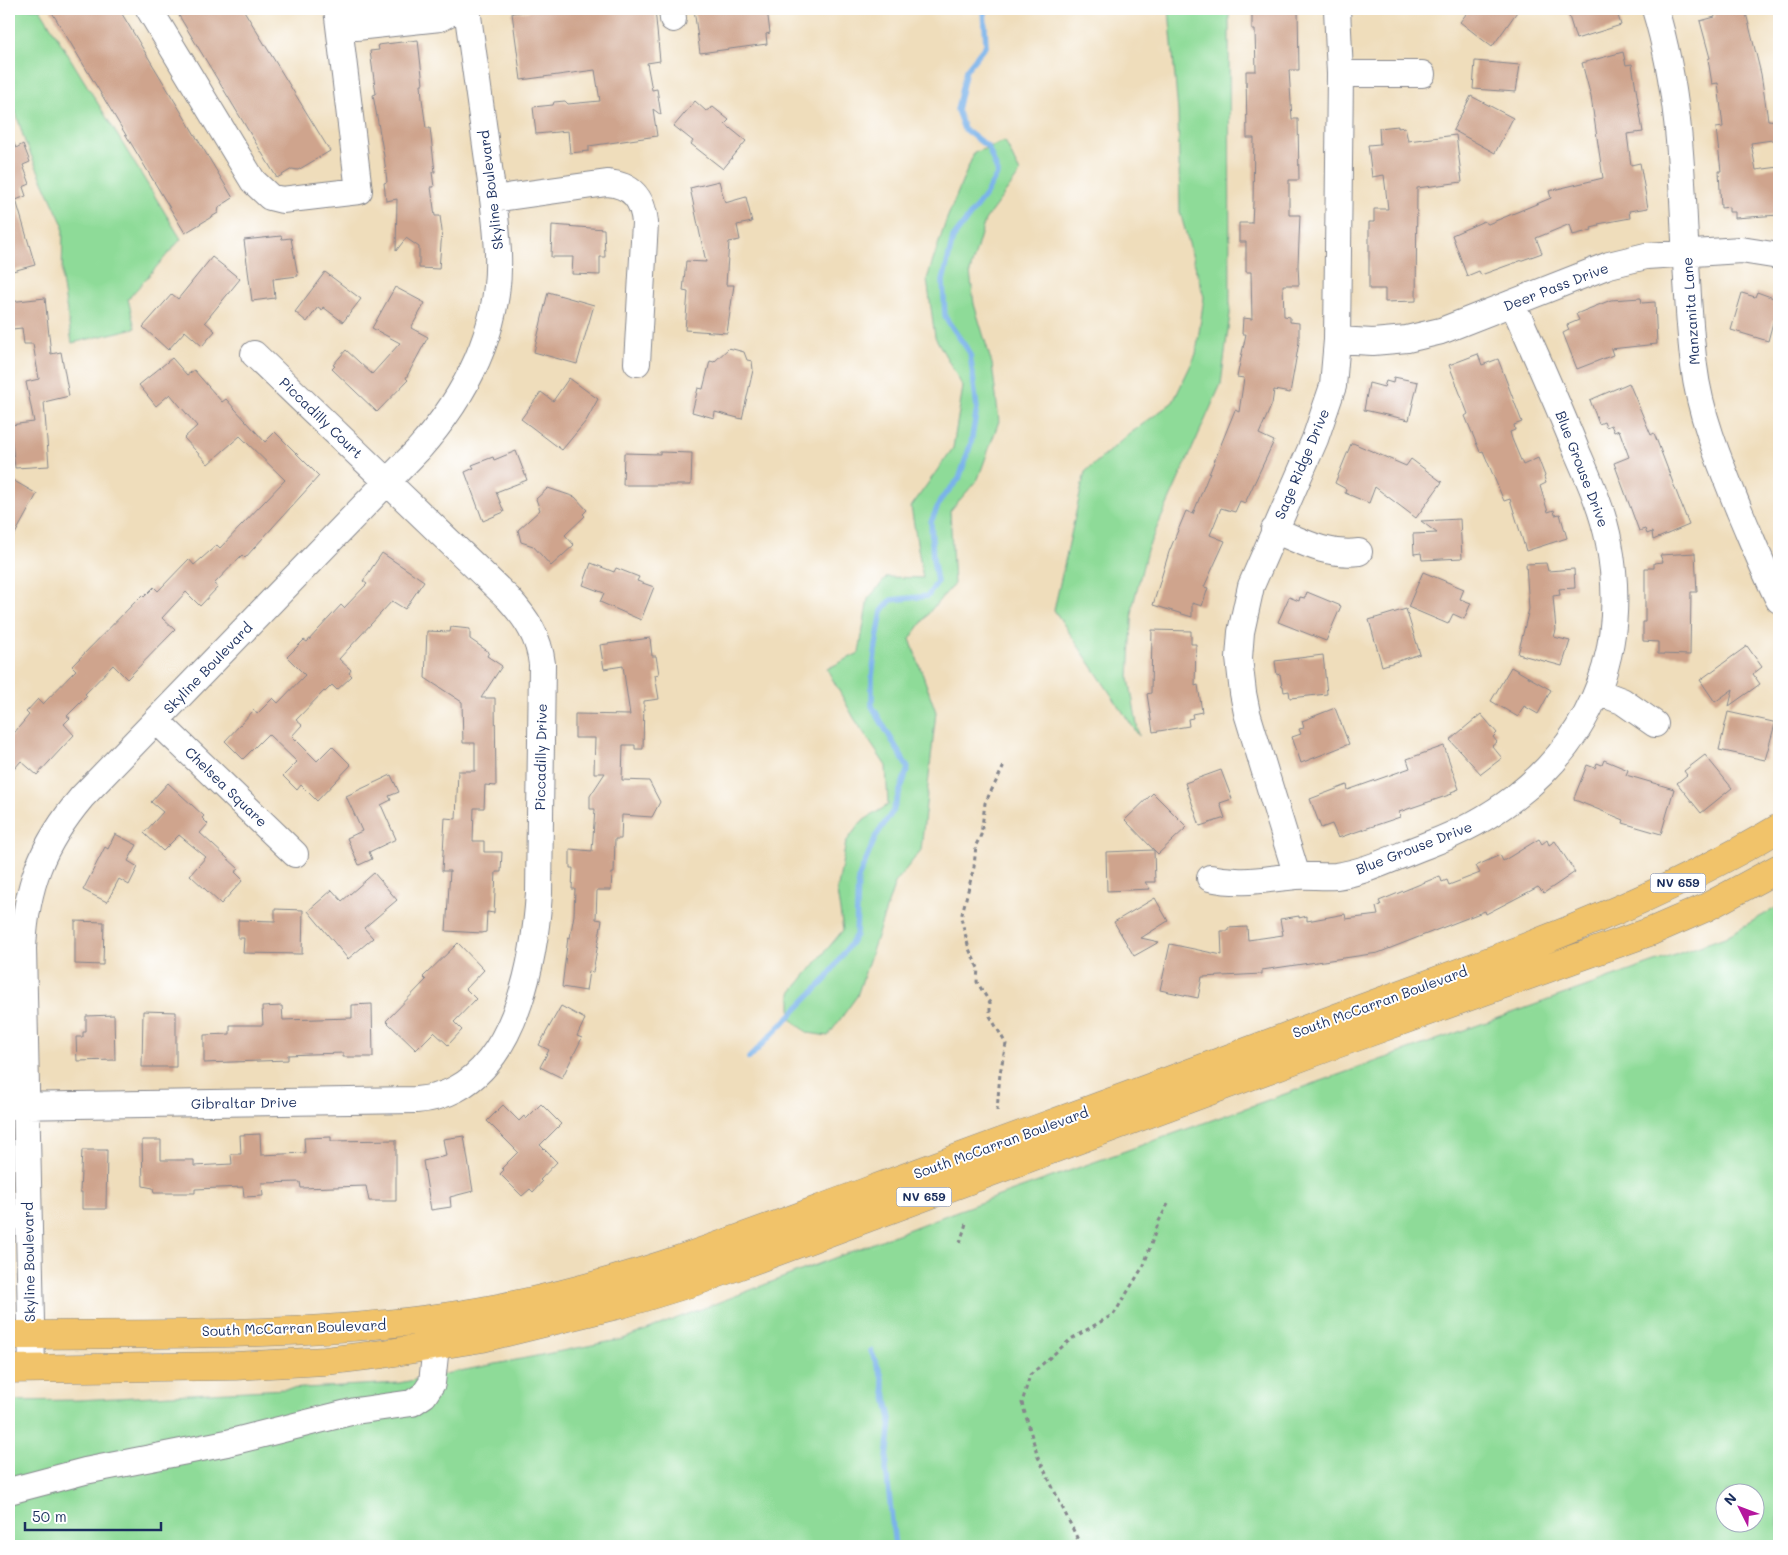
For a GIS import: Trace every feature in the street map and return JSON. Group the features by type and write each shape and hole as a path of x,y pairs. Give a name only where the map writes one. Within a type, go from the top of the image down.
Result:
{"main road":[{"name":"South McCarran Boulevard","path":"19,1335 295,1331 372,1327 505,1307 605,1283 748,1236 1465,971 1670,887 1723,861 1779,828"},
{"name":"South McCarran Boulevard","path":"20,1369 189,1367 325,1361 483,1338 622,1304 700,1280 1325,1048 1652,931 1705,908 1779,868"}],"street":[{"path":"149,9 253,181 270,197 282,200 359,191 345,13"},
{"path":"345,13 346,26 356,27 440,18 457,9"},
{"name":"Skyline Boulevard","path":"20,1369 17,1106 24,919 36,870 47,845 62,820 82,797 388,483 443,422 461,396 476,366 488,331 495,299 499,256 467,9"},
{"name":"Sage Ridge Drive","path":"1297,876 1247,713 1241,678 1240,658 1244,611 1251,586 1324,414 1333,386 1337,340 1340,74 1337,9"},
{"name":"Manzanita Lane","path":"1655,9 1669,60 1678,112 1694,365 1702,411 1720,462 1779,600"},
{"path":"1340,74 1422,74"},
{"path":"493,199 607,183 617,184 635,194 640,202 645,223 637,363"},
{"name":"Deer Pass Drive","path":"1337,340 1373,342 1406,339 1441,331 1609,265 1646,256 1741,250 1779,256"},
{"name":"Blue Grouse Drive","path":"1210,878 1239,883 1297,876 1334,876 1350,873 1454,835 1486,818 1531,785 1552,766 1585,720 1598,692 1613,632 1615,591 1609,541 1600,506 1513,304"},
{"name":"Piccadilly Court","path":"254,354 388,483"},
{"name":"Piccadilly Drive","path":"388,483 520,612 536,636 540,649 540,853 537,928 520,1000 511,1023 496,1051 474,1077"},
{"path":"1274,530 1324,550 1341,554 1359,552"},
{"path":"1598,692 1622,701 1655,724"},
{"name":"Chelsea Square","path":"157,721 295,854"},
{"name":"Gibraltar Drive","path":"17,1106 416,1100 446,1094 474,1077"},
{"path":"9,1491 85,1471 226,1443 355,1411 412,1403 424,1395 432,1383 436,1346"}],"path":[{"path":"997,1110 1000,1073 1006,1044 990,1016 990,1003 977,982 978,968 969,949 961,918 974,867 977,841 982,835 985,803 1005,764"},
{"path":"1081,1546 1038,1457 1022,1403 1030,1375 1070,1339 1114,1314 1144,1265 1159,1221 1168,1204"},
{"path":"960,1243 968,1220"}],"green space":[{"path":"9,9 40,9 181,239 128,299 135,328 72,343 62,280 63,225 25,142 9,90"},
{"path":"1169,9 1229,9 1230,314 1221,384 1147,550 1133,605 1129,678 1139,736 1054,610 1085,472 1128,435 1173,402 1196,354 1204,297 1180,212 1178,112"},
{"path":"1005,141 1020,173 985,220 970,272 974,304 992,364 999,421 978,479 950,511 954,584 931,610 910,639 936,712 921,850 895,883 857,996 828,1036 808,1033 791,1019 791,993 843,930 837,892 846,842 861,822 888,805 886,766 854,718 827,669 859,653 868,599 887,577 923,578 911,507 953,448 963,387 935,337 927,279 946,221 974,153"},
{"path":"1779,906 1779,1546 9,1546 9,1401 78,1400 399,1383 623,1339 957,1211 1725,937"}],"building":[{"path":"50,9 119,9 233,198 219,207 218,213 185,233"},
{"path":"175,9 243,9 330,151 298,170 292,169 277,178"},
{"path":"546,9 655,9 660,61 647,63 652,90 657,89 661,115 653,109 657,136 589,146 589,151 570,153 568,131 536,134 533,107 553,105 554,102 565,101 568,104 600,101 595,70 521,80 512,13"},
{"path":"694,9 767,9 770,33 766,34 767,44 700,53"},
{"path":"1252,9 1298,9 1299,70 1289,70 1292,119 1298,119 1299,180 1289,180 1289,215 1300,215 1299,285 1283,285 1284,316 1290,317 1290,322 1299,323 1299,342 1290,393 1274,390 1272,404 1259,434 1274,441 1245,503 1240,501 1235,512 1221,508 1210,535 1225,541 1204,587 1208,588 1202,606 1192,603 1192,617 1153,605 1169,552 1186,511 1193,514 1235,410 1239,412 1244,378 1237,377 1246,334 1242,334 1243,318 1252,319 1251,272 1246,272 1246,242 1239,242 1239,223 1252,223 1254,138 1247,138 1246,71 1256,71 1255,30 1252,30"},
{"path":"1470,9 1519,9 1492,47 1460,22"},
{"path":"1583,9 1616,9 1621,25 1576,39 1568,13"},
{"path":"1721,9 1745,9 1761,74 1768,120 1779,121 1779,139 1751,143 1756,170 1779,167 1779,215 1735,218 1735,212 1729,212 1729,207 1721,208 1719,171 1721,171 1716,128 1723,127 1718,83 1712,84 1708,59 1710,58 1700,21 1715,17 1714,11"},
{"path":"418,40 423,84 421,84 422,99 426,128 430,128 435,172 432,172 434,187 431,187 435,216 440,216 442,231 439,269 419,268 419,247 406,238 396,251 397,199 386,201 384,183 387,182 384,156 373,95 376,94 370,51 379,50 378,45"},
{"path":"1623,52 1626,65 1632,64 1643,132 1627,134 1631,165 1640,163 1648,208 1629,211 1630,218 1598,224 1599,226 1591,228 1592,230 1573,235 1570,224 1536,238 1542,253 1481,275 1479,271 1467,276 1452,235 1484,221 1488,224 1551,198 1549,191 1603,178 1591,97 1582,63"},
{"path":"1475,61 1520,65 1516,92 1473,89"},
{"path":"1471,96 1513,118 1495,153 1453,130"},
{"path":"695,101 706,111 713,107 729,120 725,124 746,141 723,169 691,144 693,141 674,126"},
{"path":"1398,126 1398,128 1405,127 1408,141 1456,135 1462,182 1417,188 1416,301 1385,302 1385,289 1369,289 1369,222 1374,222 1374,209 1388,209 1384,175 1372,177 1368,145 1380,144 1379,128"},
{"path":"9,132 16,148 23,144 30,162 23,165 30,184 23,187 26,196 16,200 35,265 9,272"},
{"path":"719,181 725,203 746,197 752,222 737,225 740,240 729,242 726,285 734,285 727,333 685,330 688,292 683,291 686,261 706,262 690,188"},
{"path":"552,225 604,229 605,257 600,257 600,275 572,274 573,257 551,257"},
{"path":"281,236 282,239 291,238 298,276 273,279 275,298 252,301 244,240"},
{"path":"212,257 240,279 205,322 215,331 202,346 185,331 168,350 143,327 172,294 178,299"},
{"path":"325,272 361,299 343,322 323,307 322,310 318,307 307,322 295,312"},
{"path":"395,287 425,303 411,328 428,337 406,378 408,380 377,412 332,369 335,366 333,365 346,350 372,374 400,343 372,328"},
{"path":"548,292 594,305 577,364 534,352"},
{"path":"1757,292 1779,300 1768,341 1731,330 1742,293 1755,297"},
{"path":"45,298 51,354 61,352 69,396 44,402 49,466 15,468 10,425 34,422 26,382 39,379 33,344 24,344 22,328 12,329 9,302"},
{"path":"1641,298 1642,303 1655,302 1657,344 1611,349 1613,355 1577,369 1563,333 1569,330 1567,325 1579,320 1576,314 1611,300"},
{"path":"729,348 744,352 747,360 752,361 753,370 742,419 715,412 714,418 692,412 698,388 703,389 710,361 714,362"},
{"path":"1478,354 1482,365 1498,359 1522,422 1514,425 1515,430 1510,432 1512,439 1523,465 1538,458 1545,476 1546,483 1540,486 1548,512 1554,510 1555,515 1560,514 1567,538 1526,551 1510,499 1504,501 1483,451 1480,452 1465,416 1468,414 1449,365"},
{"path":"172,358 187,375 194,370 222,402 226,399 265,442 275,432 319,476 245,558 242,555 214,584 218,587 200,606 186,592 162,618 175,630 127,679 113,665 85,694 87,696 67,716 70,718 64,724 74,735 37,775 21,761 9,775 9,739 29,715 26,712 38,699 43,704 76,670 72,666 142,595 144,597 154,587 158,591 189,559 194,565 217,545 220,548 285,480 240,436 208,464 184,438 197,426 170,394 156,406 139,385"},
{"path":"1394,377 1418,382 1409,420 1364,410 1369,383 1384,387 1386,381 1393,383"},
{"path":"569,378 598,399 586,421 562,450 521,419 541,392 553,401"},
{"path":"1629,383 1651,435 1654,433 1689,525 1653,540 1652,532 1647,534 1645,529 1639,531 1614,463 1629,457 1619,430 1614,432 1611,425 1606,427 1604,422 1599,424 1590,400"},
{"path":"1353,443 1406,466 1411,459 1442,482 1416,518 1375,487 1369,503 1345,493 1346,489 1335,483"},
{"path":"516,451 527,480 496,492 504,512 483,521 465,472 474,468 472,465 493,457 494,460"},
{"path":"660,452 692,453 691,485 623,485 624,453 660,454"},
{"path":"9,478 37,494 9,545"},
{"path":"548,488 575,497 587,510 583,514 585,516 565,535 574,545 551,566 533,546 521,542 518,530 540,510 536,499"},
{"path":"1460,519 1462,558 1422,560 1421,553 1414,554 1413,534 1437,533 1421,521"},
{"path":"382,553 424,581 405,609 392,601 339,659 351,670 349,673 352,676 337,690 332,685 324,691 296,720 302,725 292,736 317,761 332,746 351,765 317,801 301,785 297,790 283,776 297,762 268,734 243,759 225,741 254,710 257,714 273,698 278,703 305,675 287,657 304,640 307,642 341,605 344,608 367,584 363,581"},
{"path":"1695,553 1697,592 1691,592 1690,655 1658,654 1658,642 1643,641 1645,568 1654,568 1654,563 1663,562 1660,555"},
{"path":"591,563 614,572 616,568 639,577 637,581 654,587 641,620 600,602 604,593 583,585"},
{"path":"1546,563 1548,571 1574,569 1575,588 1559,589 1560,595 1553,596 1556,630 1554,637 1570,641 1562,666 1518,654 1529,609 1526,564"},
{"path":"1423,572 1464,589 1460,599 1471,603 1464,619 1453,614 1448,624 1408,607"},
{"path":"1307,592 1341,606 1326,641 1278,622 1289,597 1299,601 1300,597 1305,598"},
{"path":"1406,609 1420,654 1382,666 1369,620"},
{"path":"451,627 470,629 470,639 489,652 487,656 502,666 481,698 495,698 496,786 485,785 484,808 474,808 473,841 484,841 484,852 502,852 501,872 496,872 494,913 487,912 486,932 482,933 446,931 450,871 442,871 445,818 456,819 458,771 475,771 475,743 463,743 462,702 425,678 427,631 450,632"},
{"path":"1152,630 1191,631 1191,644 1196,644 1195,686 1198,685 1202,712 1192,714 1193,718 1188,719 1189,726 1153,732 1147,694 1151,693"},
{"path":"650,638 652,656 656,656 659,674 655,675 659,699 644,701 643,749 635,749 635,745 623,745 622,780 649,781 660,802 652,817 622,815 621,839 615,839 614,873 612,873 611,890 597,890 596,919 602,920 593,972 589,971 586,991 562,987 568,937 570,938 574,915 575,889 572,889 573,868 570,868 570,849 592,851 595,809 590,809 590,796 605,773 594,773 595,738 575,738 575,714 630,715 623,666 604,669 600,645"},
{"path":"1747,646 1762,667 1753,674 1760,684 1729,706 1733,689 1715,702 1700,680"},
{"path":"1323,655 1327,694 1290,698 1289,691 1284,692 1280,674 1277,675 1275,661"},
{"path":"1511,667 1551,690 1538,714 1524,706 1518,717 1491,701"},
{"path":"1335,708 1349,744 1301,763 1292,737 1301,734 1299,729 1304,728 1302,721"},
{"path":"1728,712 1775,724 1765,760 1719,750"},
{"path":"1481,714 1497,733 1493,737 1497,742 1492,746 1502,758 1481,774 1450,740"},
{"path":"1444,746 1459,789 1451,792 1452,794 1399,812 1400,817 1338,838 1332,824 1321,828 1310,799 1347,785 1348,790 1410,768 1407,759"},
{"path":"1705,755 1732,788 1701,813 1677,783 1687,775 1684,771"},
{"path":"1604,760 1628,770 1626,775 1674,789 1661,834 1623,823 1624,820 1575,800 1574,798 1587,765 1595,768 1597,763 1602,765"},
{"path":"1221,770 1232,799 1220,803 1225,818 1200,826 1185,783"},
{"path":"391,775 399,792 389,796 391,800 381,805 396,839 369,852 372,859 359,865 347,838 362,831 346,796"},
{"path":"168,783 204,816 202,818 208,824 200,833 239,869 235,872 243,880 221,904 190,875 206,857 179,835 163,851 144,833 163,812 151,802"},
{"path":"1153,793 1187,827 1158,854 1125,820"},
{"path":"115,834 137,845 128,861 138,867 129,885 119,879 107,902 83,890 105,847 108,849"},
{"path":"1539,839 1542,844 1547,840 1549,845 1555,841 1575,872 1544,893 1538,887 1486,914 1485,911 1378,953 1262,970 1262,974 1202,977 1198,998 1160,990 1170,944 1222,955 1221,931 1228,931 1228,928 1247,927 1248,940 1283,935 1280,919 1307,916 1307,921 1345,914 1346,919 1378,915 1376,907 1381,905 1379,901 1440,876 1442,882 1447,880 1449,885 1480,873 1476,866 1500,855 1503,861"},
{"path":"1154,850 1155,882 1145,882 1150,889 1107,891 1106,852"},
{"path":"374,873 397,900 364,928 373,938 348,959 308,911 332,890 342,901"},
{"path":"1155,898 1168,921 1141,938 1159,942 1134,956 1114,922"},
{"path":"275,909 303,910 302,954 243,953 244,938 238,938 238,920 275,921"},
{"path":"75,921 104,922 103,965 75,964"},
{"path":"458,943 484,970 466,989 476,999 454,1022 462,1030 448,1045 434,1032 416,1050 386,1021 426,980 423,977"},
{"path":"372,1004 373,1057 343,1057 343,1053 310,1054 288,1055 288,1060 204,1063 204,1035 230,1034 230,1025 263,1025 262,1007 282,1006 283,1020 352,1018 352,1005"},
{"path":"561,1006 585,1019 577,1036 582,1038 562,1078 540,1067 549,1050 539,1045"},
{"path":"143,1011 176,1012 176,1067 142,1067"},
{"path":"114,1015 115,1060 77,1061 76,1037 83,1037 83,1032 86,1032 86,1016"},
{"path":"541,1104 561,1124 540,1145 557,1162 540,1180 542,1182 533,1192 530,1189 522,1196 500,1174 504,1170 502,1168 518,1152 487,1121 503,1105 519,1121 524,1116 526,1119"},
{"path":"260,1134 261,1155 305,1153 304,1138 331,1137 331,1141 396,1140 396,1201 369,1201 366,1186 301,1188 300,1182 262,1183 263,1196 244,1197 243,1187 195,1189 195,1193 154,1193 153,1188 143,1186 142,1140 161,1140 161,1160 194,1160 194,1166 232,1164 231,1154 241,1154 240,1135"},
{"path":"464,1136 473,1191 450,1197 451,1207 431,1210 423,1161 446,1156 443,1139"},
{"path":"82,1150 107,1150 106,1209 82,1209 82,1192 80,1192"}],"waterway":[{"path":"749,1058 826,979 856,935 858,879 876,836 893,811 908,768 872,706 872,677 882,611 891,600 928,596 937,582 933,559 931,522 941,499 959,479 971,443 977,408 970,353 945,317 943,281 953,238 986,194 998,173 988,147 964,129 957,110 966,70 986,45 984,9"},
{"path":"871,1351 881,1374 891,1419 886,1469 895,1546"}]}
